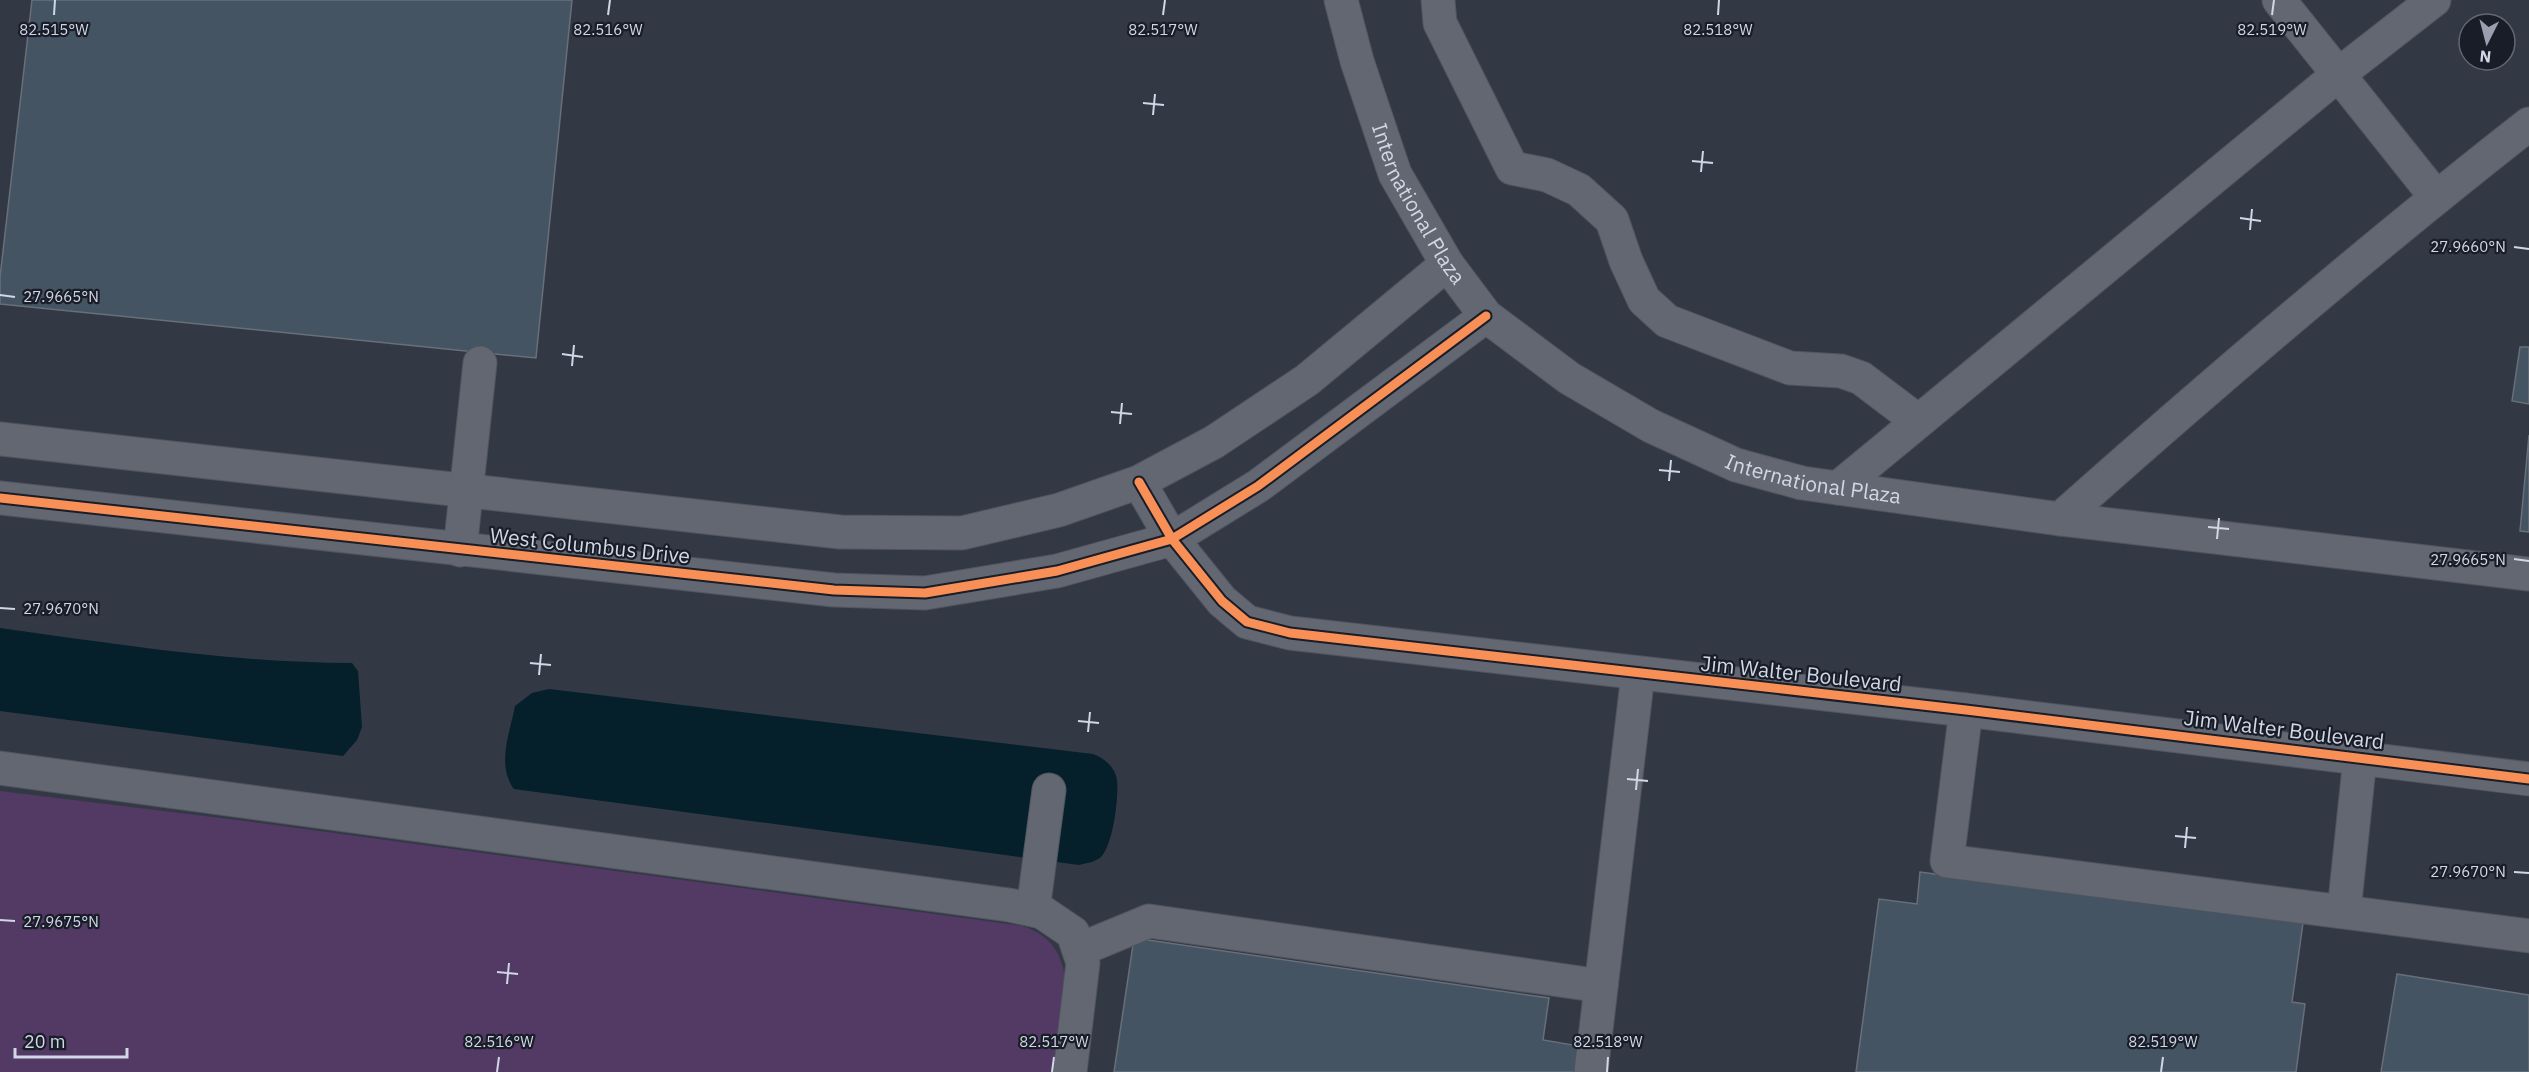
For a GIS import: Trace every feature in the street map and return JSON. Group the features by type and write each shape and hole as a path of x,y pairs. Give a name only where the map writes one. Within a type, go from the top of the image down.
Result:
{"street":[{"name":"International Plaza","path":"1341,0 1357,61 1395,174 1447,264 1486,316 1569,378 1651,426 1736,465 1802,483 2060,519 2529,574"},
{"path":"1437,0 1440,23 1512,168 1547,175 1579,190 1612,220 1626,261 1644,300 1667,321 1790,369 1840,371 1861,378 1918,421"},
{"path":"2279,0 2436,196"},
{"path":"1838,488 2339,74 2434,0"},
{"path":"2060,519 2198,398 2436,196 2529,124"},
{"name":"West Columbus Drive","path":"0,439 840,532 962,533 1059,510 1139,482 1214,442 1307,380 1447,264"},
{"name":"West Columbus Drive","path":"0,498 834,590 925,593 1058,571 1172,539 1258,486 1486,316"},
{"path":"460,550 480,363"},
{"name":"Jim Walter Boulevard","path":"1139,482 1172,539 1222,600 1247,622 1290,633 2529,778"},
{"path":"1591,1072 1638,674"},
{"path":"1966,711 1947,861 2529,936"},
{"path":"2344,911 2360,758"},
{"path":"0,768 1042,912 1073,933 1083,963 1070,1072"},
{"path":"1033,910 1049,790"},
{"path":"1079,950 1149,921 1601,986"}],"shaded area":[{"path":"0,791 253,822 1023,926 1044,937 1055,950 1062,965 1066,1000 1056,1072 0,1072"}],"water":[{"path":"0,628 219,656 352,663 358,671 362,727 357,740 343,756 0,711"},
{"path":"549,689 1093,754 1108,764 1117,780 1112,832 1101,857 1079,865 514,789 506,770 505,759 515,706 532,693"}],"building":[{"path":"32,0 572,0 536,358 0,304 0,277"},
{"path":"2520,347 2529,347 2529,404 2512,401"},
{"path":"2520,347 2529,347 2529,404 2512,401"},
{"path":"2529,435 2529,532 2520,531"},
{"path":"2529,435 2529,532 2520,531"},
{"path":"1920,872 2303,923 2292,1002 2305,1004 2296,1072 1856,1072 1879,899 1917,904"},
{"path":"1134,938 1549,998 1543,1040 1585,1047 1582,1072 1114,1072"},
{"path":"2397,974 2529,995 2529,1072 2381,1072"}],"cycle path":[{"path":"0,498 834,590 925,593 1057,571 1172,539 1258,486 1486,316"},
{"path":"1139,482 1172,539 1222,601 1247,622 1290,633 1966,710 2529,779"}]}
